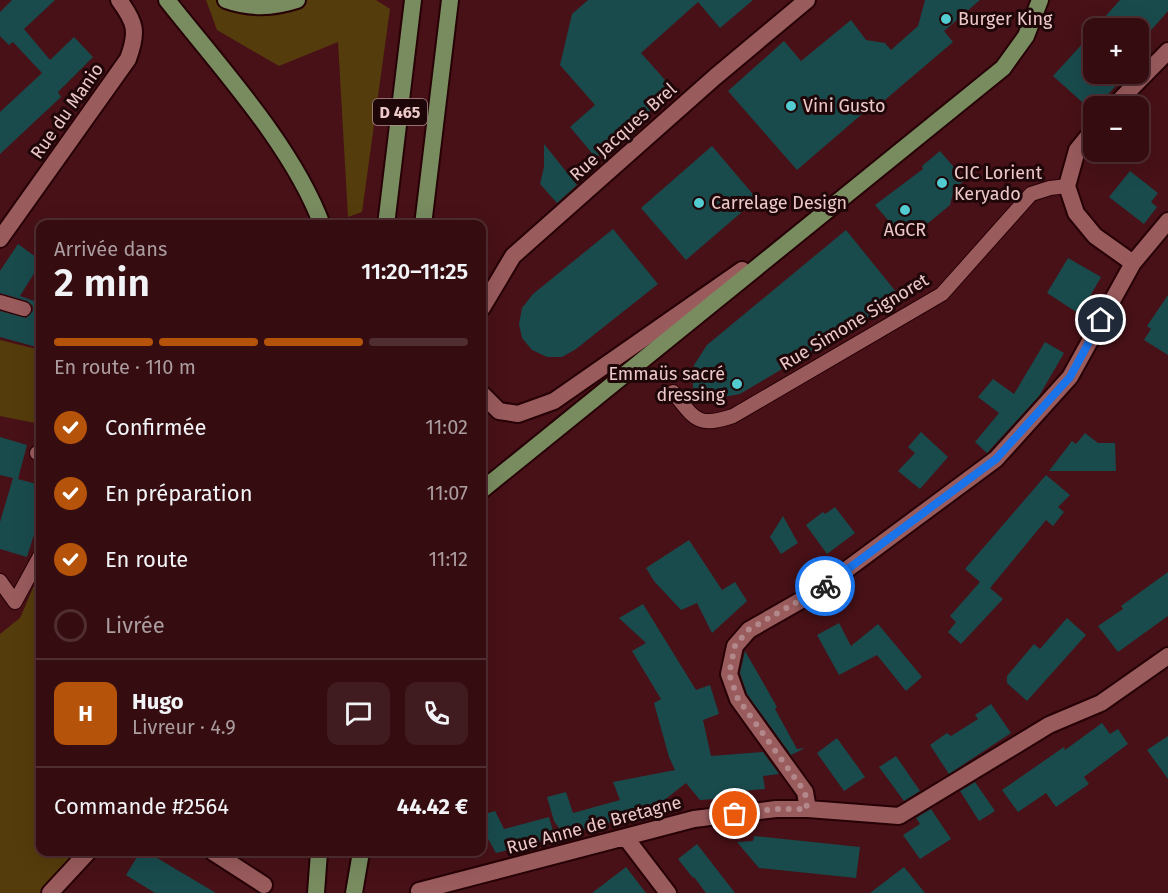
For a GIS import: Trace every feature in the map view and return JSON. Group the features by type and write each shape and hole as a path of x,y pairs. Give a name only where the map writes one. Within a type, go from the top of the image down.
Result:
{"highway":[{"path":"167,0 289,160 315,206 320,220"},
{"path":"226,0 267,8 297,0"},
{"name":"D 465","path":"387,220 414,0"},
{"name":"D 465","path":"424,220 450,0"},
{"path":"486,487 1003,68 1026,36 1040,0"},
{"path":"316,893 319,856"},
{"path":"353,893 355,856"},
{"path":"353,893 360,856"}],"street":[{"name":"Rue du Manio","path":"0,239 128,59 134,42 133,18 119,0"},
{"name":"Rue Jacques Brel","path":"486,301 513,256 715,77 807,0"},
{"path":"1124,96 1168,51"},
{"path":"1083,143 1077,150 1067,186 1076,213 1095,236 1133,263"},
{"path":"486,398 499,411 518,414 554,400 823,215"},
{"path":"807,809 805,792 738,699 729,674 735,646 748,630 819,590 996,459 1070,377 1133,263 1168,221"},
{"name":"Rue Anne de Bretagne","path":"419,892 694,819 776,809 899,816 1049,725 1101,703 1168,656"},
{"path":"626,838 668,893"},
{"path":"50,893 84,856"},
{"path":"219,856 264,885"}],"lane":[{"name":"Rue Simone Signoret","path":"673,392 693,417 716,422 734,416 942,294 1031,194 1067,186"},
{"path":"0,302 24,309"},
{"path":"0,581 15,602 36,563"}],"shaded area":[{"path":"206,0 376,0 390,9 362,212 348,217 338,42 279,66 217,30"},
{"path":"0,340 36,349 36,423 0,416"},
{"path":"36,581 36,856 75,856 40,893 0,893 0,634 20,618"}],"building":[{"path":"12,0 55,0 24,29 50,60 74,37 93,57 58,92 61,97 0,154 0,112 42,73 13,42 9,45 0,36 0,12"},
{"path":"588,0 753,0 720,28 698,2 641,53 674,90 596,158 570,127 595,105 560,65 572,14"},
{"path":"925,0 980,0 944,31 953,42 879,105 876,102 797,170 728,91 784,41 801,61 851,20 866,40 885,43 891,50 918,26"},
{"path":"1120,0 1168,0 1168,11 1149,33 1149,18 1104,18"},
{"path":"1083,43 1083,84 1118,84 1106,96 1083,96 1083,103 1053,76"},
{"path":"544,144 577,185 557,203 540,184 544,167"},
{"name":"Carrelage Design","path":"712,146 757,199 686,260 641,208"},
{"path":"940,151 965,180 954,189 950,205 921,229 915,222 899,233 875,205 923,169 922,166"},
{"path":"1130,171 1158,193 1151,202 1157,207 1144,224 1109,197"},
{"path":"613,229 658,284 576,349 562,357 547,357 532,350 522,338 519,324 522,308 533,294"},
{"path":"846,230 901,298 740,394 713,399 694,395 692,375 694,365 707,345"},
{"path":"18,244 36,257 36,270 20,296 36,302 36,347 0,337 0,311 26,318 33,311 33,306 27,301 0,293 0,271"},
{"path":"1068,258 1101,277 1089,298 1093,301 1084,317 1047,293"},
{"path":"1168,295 1168,355 1144,340 1151,329 1147,326"},
{"path":"1045,342 1064,353 1039,396 987,453 975,442 999,413 978,397 993,379 1014,394"},
{"path":"921,432 948,457 920,489 898,471 915,453 908,447"},
{"path":"1085,433 1098,443 1115,443 1116,471 1049,471 1072,441 1076,444"},
{"path":"0,437 27,445 18,479 36,484 36,528 27,557 0,549 0,522 13,478 0,475"},
{"path":"1046,475 1070,495 1058,507 1064,512 1053,526 1046,520 990,588 1003,599 961,644 948,632 956,622 950,616 980,582 965,569"},
{"path":"835,507 855,533 827,554 806,525 823,512 825,514"},
{"path":"783,516 798,543 781,554 770,537"},
{"path":"689,540 722,590 735,582 747,601 712,633 697,603 681,610 654,581 646,568"},
{"path":"1168,572 1168,616 1118,652 1098,626 1123,609 1121,606"},
{"path":"643,604 696,690 710,685 719,714 703,720 711,756 763,752 779,774 763,776 765,789 742,791 742,795 715,797 715,799 700,800 686,783 663,801 668,807 564,835 554,821 547,797 566,792 573,813 620,800 613,782 675,770 669,757 654,703 661,699 632,651 646,643 619,618"},
{"path":"1067,618 1086,635 1027,701 1007,683 1007,676 1034,644 1040,649"},
{"path":"839,623 851,646 878,624 922,677 906,691 877,655 839,675 817,635"},
{"path":"745,651 777,707 775,709 797,749 805,748 791,755 747,694 740,673"},
{"path":"991,704 1011,733 949,774 930,745 947,733 951,736 978,719 975,715"},
{"path":"1102,723 1110,734 1118,729 1128,744 1084,777 1089,784 1056,807 1046,793 1018,812 1002,790 1064,747 1065,750"},
{"path":"1168,736 1168,779 1147,750"},
{"path":"837,738 865,777 844,791 817,753"},
{"path":"896,756 920,791 904,801 879,767"},
{"path":"975,782 995,811 979,821 960,791"},
{"path":"931,809 951,839 920,859 903,835 920,824 916,818"},
{"path":"495,811 504,829 549,817 555,838 496,853 486,837 486,814"},
{"path":"754,836 860,847 856,878 759,868 737,842 753,841"},
{"path":"697,844 735,893 706,893 678,859"},
{"path":"138,856 154,856 216,893 155,893 126,875"},
{"path":"626,867 646,893 592,893"},
{"path":"904,867 925,893 870,893"}],"way so far":[{"path":"735,814 776,809 807,809 805,792 738,699 729,674 735,646 748,630 825,586"}],"place":[{"name":"Burger King","path":"946,19"},
{"name":"Vini Gusto","path":"791,106"},
{"name":"CIC Lorient Keryado","path":"942,183"},
{"name":"Carrelage Design","path":"699,203"},
{"name":"AGCR","path":"905,210"},
{"name":"Emmaüs sacré dressing","path":"737,384"}],"route":[{"path":"825,586 996,459 1070,377 1101,320"}]}
